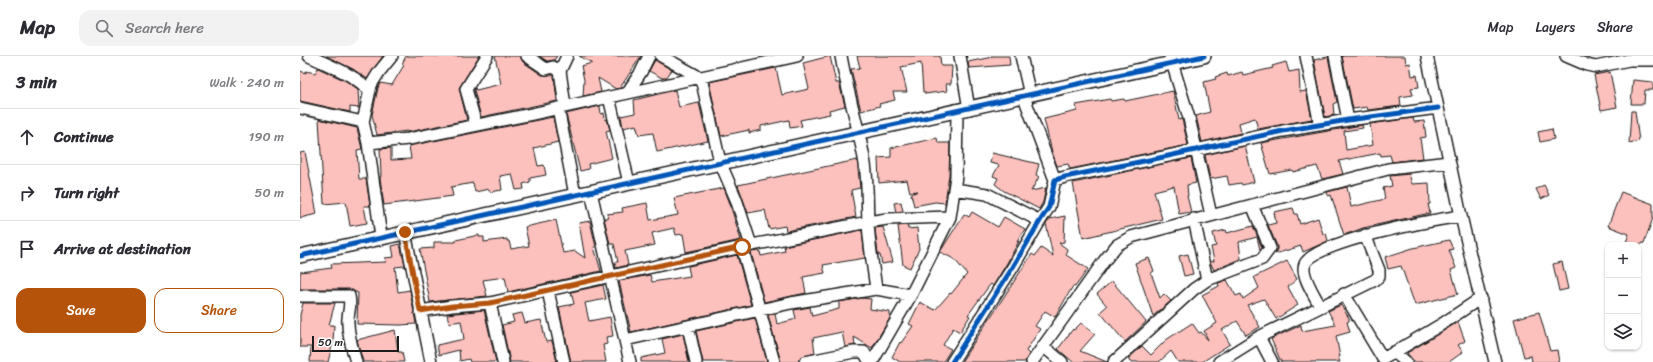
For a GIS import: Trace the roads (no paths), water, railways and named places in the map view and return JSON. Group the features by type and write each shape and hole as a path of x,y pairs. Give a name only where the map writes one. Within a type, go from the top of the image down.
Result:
{"street":[{"path":"309,56 343,71 370,91"},
{"path":"381,237 368,143 363,122 370,91 379,72 392,56"},
{"path":"476,125 466,89 487,56"},
{"path":"527,56 546,68 553,67 560,71"},
{"path":"567,56 560,71 562,107 575,195"},
{"path":"627,93 641,72 649,56"},
{"path":"661,56 701,78 720,162 736,199 760,310 774,362"},
{"path":"368,143 409,139 701,78 770,59 797,56"},
{"path":"841,56 845,82 859,132 865,165 868,191 868,222 876,289"},
{"path":"805,362 854,352 864,352 868,359 873,361 911,295 950,217 963,110 960,56"},
{"path":"952,362 1013,267 1049,207 1055,180 1027,96 1021,56"},
{"path":"300,256 720,162 1027,96 1171,59 1204,56"},
{"path":"1306,56 1320,125"},
{"path":"1335,56 1348,120"},
{"path":"1427,56 1449,162 1495,362"},
{"path":"1566,56 1587,65 1596,67 1629,60 1652,62"},
{"path":"1171,59 1197,150 1211,215"},
{"path":"609,97 629,183"},
{"path":"300,108 363,122"},
{"path":"1055,180 1320,125 1438,108"},
{"path":"1032,362 1104,261 1117,246 1131,237 1388,169 1449,162"},
{"path":"954,189 987,194 1040,221"},
{"path":"591,192 630,362"},
{"path":"1114,362 1194,289 1207,280 1262,259 1266,255 1270,248 1252,205"},
{"path":"1320,306 1306,277 1304,269 1305,262 1319,252 1391,228 1461,216"},
{"path":"420,311 452,306 490,303 746,246 868,222 887,219 950,217"},
{"path":"1194,220 1207,280"},
{"path":"405,232 431,362"},
{"path":"1219,362 1260,337 1344,294 1375,280 1379,276 1379,270 1365,236"},
{"path":"625,340 791,303 876,289 911,295"},
{"path":"548,291 564,362"},
{"path":"1344,294 1379,360 1481,298"},
{"path":"300,296 349,296 351,306 348,318 349,332 356,362"},
{"path":"490,303 503,362"},
{"path":"688,326 696,362"},
{"path":"1260,337 1272,362"},
{"path":"1043,346 1062,362"},
{"path":"1394,352 1406,362"}]}
